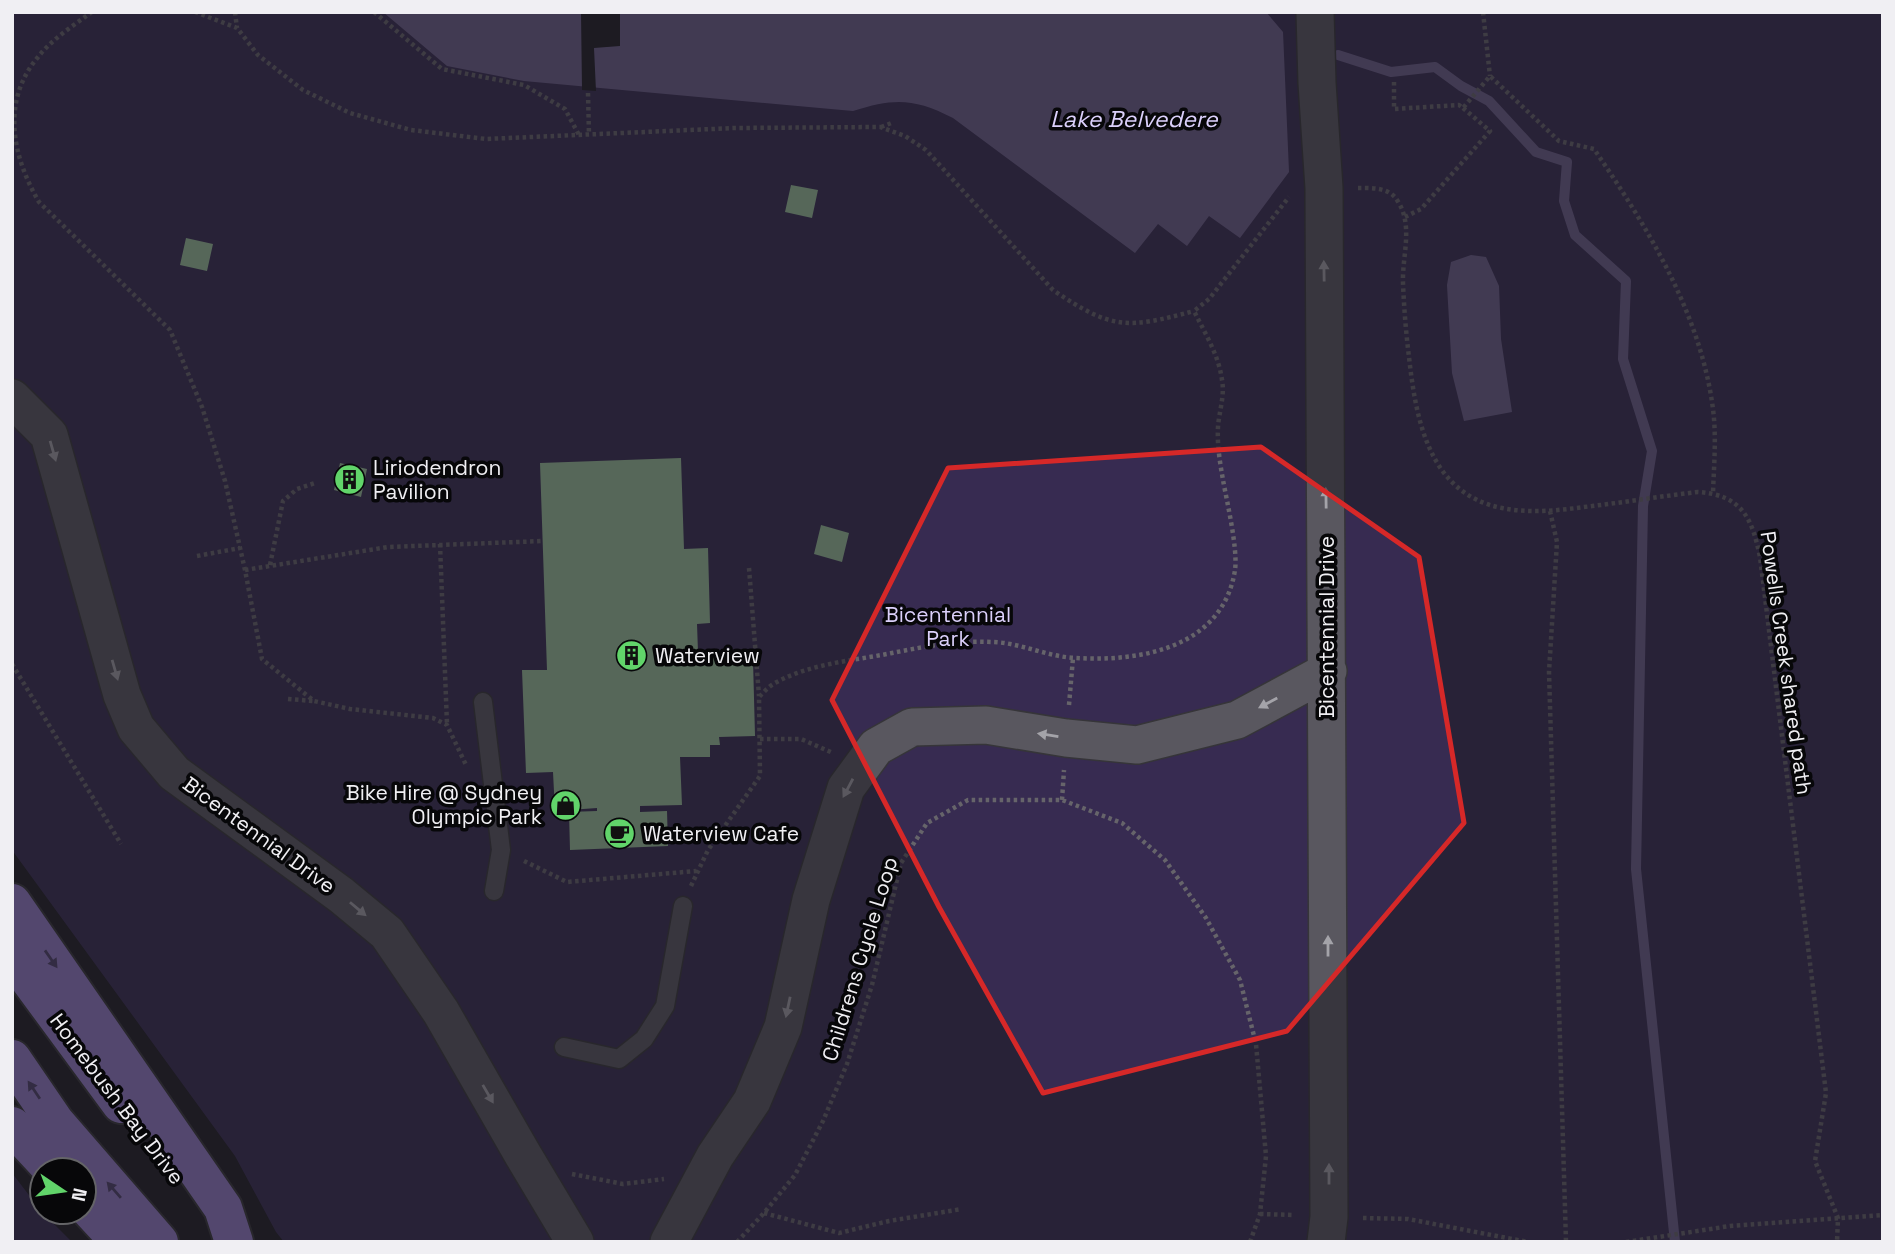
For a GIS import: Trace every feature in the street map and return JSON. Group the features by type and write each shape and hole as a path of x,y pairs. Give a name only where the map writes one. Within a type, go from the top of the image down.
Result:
{"highway":[{"path":"12,903 223,1208 234,1242"},
{"name":"Homebush Bay Drive","path":"12,956 224,1242"},
{"path":"12,1059 55,1122 159,1242"},
{"path":"12,1126 40,1156"},
{"path":"98,1218 120,1242"}],"street":[{"name":"Bicentennial Drive","path":"1315,12 1317,83 1311,187 1328,671 1327,1229"},
{"name":"Bicentennial Drive","path":"12,398 49,435 122,695 136,729 174,773 341,895 387,933 441,1012 575,1242"},
{"path":"669,1242 715,1156 752,1101 783,1027 810,900 846,788 876,747 912,727 986,726 1137,745 1237,720 1328,671"}],"lane":[{"path":"483,702 501,850 494,891"},
{"path":"564,1047 619,1059 644,1039 665,1006 683,906"}],"path":[{"path":"92,12 38,57 21,86 14,112 15,144 24,178 39,202 170,330 202,407 225,481 262,659 314,701"},
{"path":"195,12 237,28"},
{"path":"235,12 237,28 258,55 303,90 350,113 411,130 486,139 735,128 880,127 894,122"},
{"path":"374,12 442,69 524,85 565,109 579,135"},
{"path":"880,127 905,136 926,150 1053,290 1076,306 1103,319 1130,325 1194,312 1311,187 1370,188 1392,193 1405,217 1407,230 1403,280 1413,397 1422,432 1435,459 1450,481 1480,502 1524,512 1698,492 1713,493 1715,436 1712,402 1697,338 1677,289 1625,195 1594,149 1559,141 1490,76 1483,12"},
{"path":"1463,108 1490,76"},
{"path":"1394,82 1394,109 1459,105 1490,131 1421,209 1405,217"},
{"path":"588,93 589,135"},
{"path":"759,697 773,684 827,664 930,645 994,642 1073,658 1108,659 1168,649 1194,637 1214,620 1227,594 1235,568 1230,519 1219,459 1218,428 1223,382 1217,358 1194,312"},
{"path":"270,565 283,501 297,489 315,482"},
{"name":"Powells Creek shared path","path":"1713,493 1745,511 1754,528 1760,557 1826,1093 1815,1160 1838,1218 1837,1242"},
{"path":"1550,511 1557,542 1549,672 1566,1242"},
{"path":"245,570 388,547 543,541"},
{"path":"440,544 447,725 457,751 470,773 493,798"},
{"path":"197,556 240,548"},
{"path":"683,906 696,871 708,850 760,776 759,697 749,568"},
{"path":"12,664 121,844"},
{"path":"288,699 433,718 447,725"},
{"path":"760,739 801,739 828,750 859,770"},
{"name":"Childrens Cycle Loop","path":"737,1242 795,1175 823,1121 847,1064 872,985 901,863 927,823 968,800 1062,800 1122,823 1166,860 1206,918 1240,980 1255,1044 1266,1156 1260,1214 1250,1242"},
{"path":"501,850 567,883 696,871"},
{"path":"530,1166 624,1184 677,1177 715,1156"},
{"path":"764,1213 839,1233 889,1221 962,1209"},
{"path":"1626,1242 1730,1226 1883,1215"},
{"path":"1327,1229 1408,1219 1528,1242"}],"highlighted area":[{"path":"1261,447 1419,557 1464,823 1287,1031 1043,1093 939,907 832,700 948,468"}],"green space":[{"name":"Bicentennial Park","path":"12,12 1883,12 1883,1242 284,1242 235,1156 12,850"},
{"path":"12,1173 28,1194 28,1226 56,1226 72,1242 12,1242"}],"water":[{"name":"Lake Belvedere","path":"383,12 1266,12 1283,32 1289,172 1240,238 1209,216 1187,246 1158,224 1135,253 953,118 927,107 892,102 853,111 524,81 447,66"},
{"path":"1471,255 1486,257 1499,286 1501,339 1512,412 1464,421 1452,373 1447,285 1451,262"}],"pier":[{"path":"581,12 620,12 620,46 594,48 596,91 582,90"}],"building":[{"path":"791,185 818,190 812,218 785,212"},
{"path":"186,238 213,244 207,271 180,265"},
{"name":"Waterview","path":"681,458 684,549 708,548 710,623 697,624 698,652 717,651 718,661 753,660 755,736 719,737 720,745 710,745 710,757 680,757 682,805 640,806 640,812 667,811 668,846 570,850 569,812 597,811 597,808 555,811 553,772 526,773 522,670 547,670 540,463"},
{"name":"Liriodendron Pavilion","path":"340,463 367,469 361,497 334,490"},
{"path":"821,525 849,533 842,562 814,554"}],"waterway":[{"path":"1338,55 1391,72 1435,67 1461,86 1489,101 1536,152 1567,162 1564,201 1575,235 1626,281 1623,359 1652,451 1643,506 1636,869 1675,1242"}],"place":[{"name":"Liriodendron Pavilion","path":"350,480"},
{"name":"Waterview","path":"632,656"},
{"name":"Bike Hire @ Sydney Olympic Park","path":"565,805"},
{"name":"Waterview Cafe","path":"620,834"}]}
